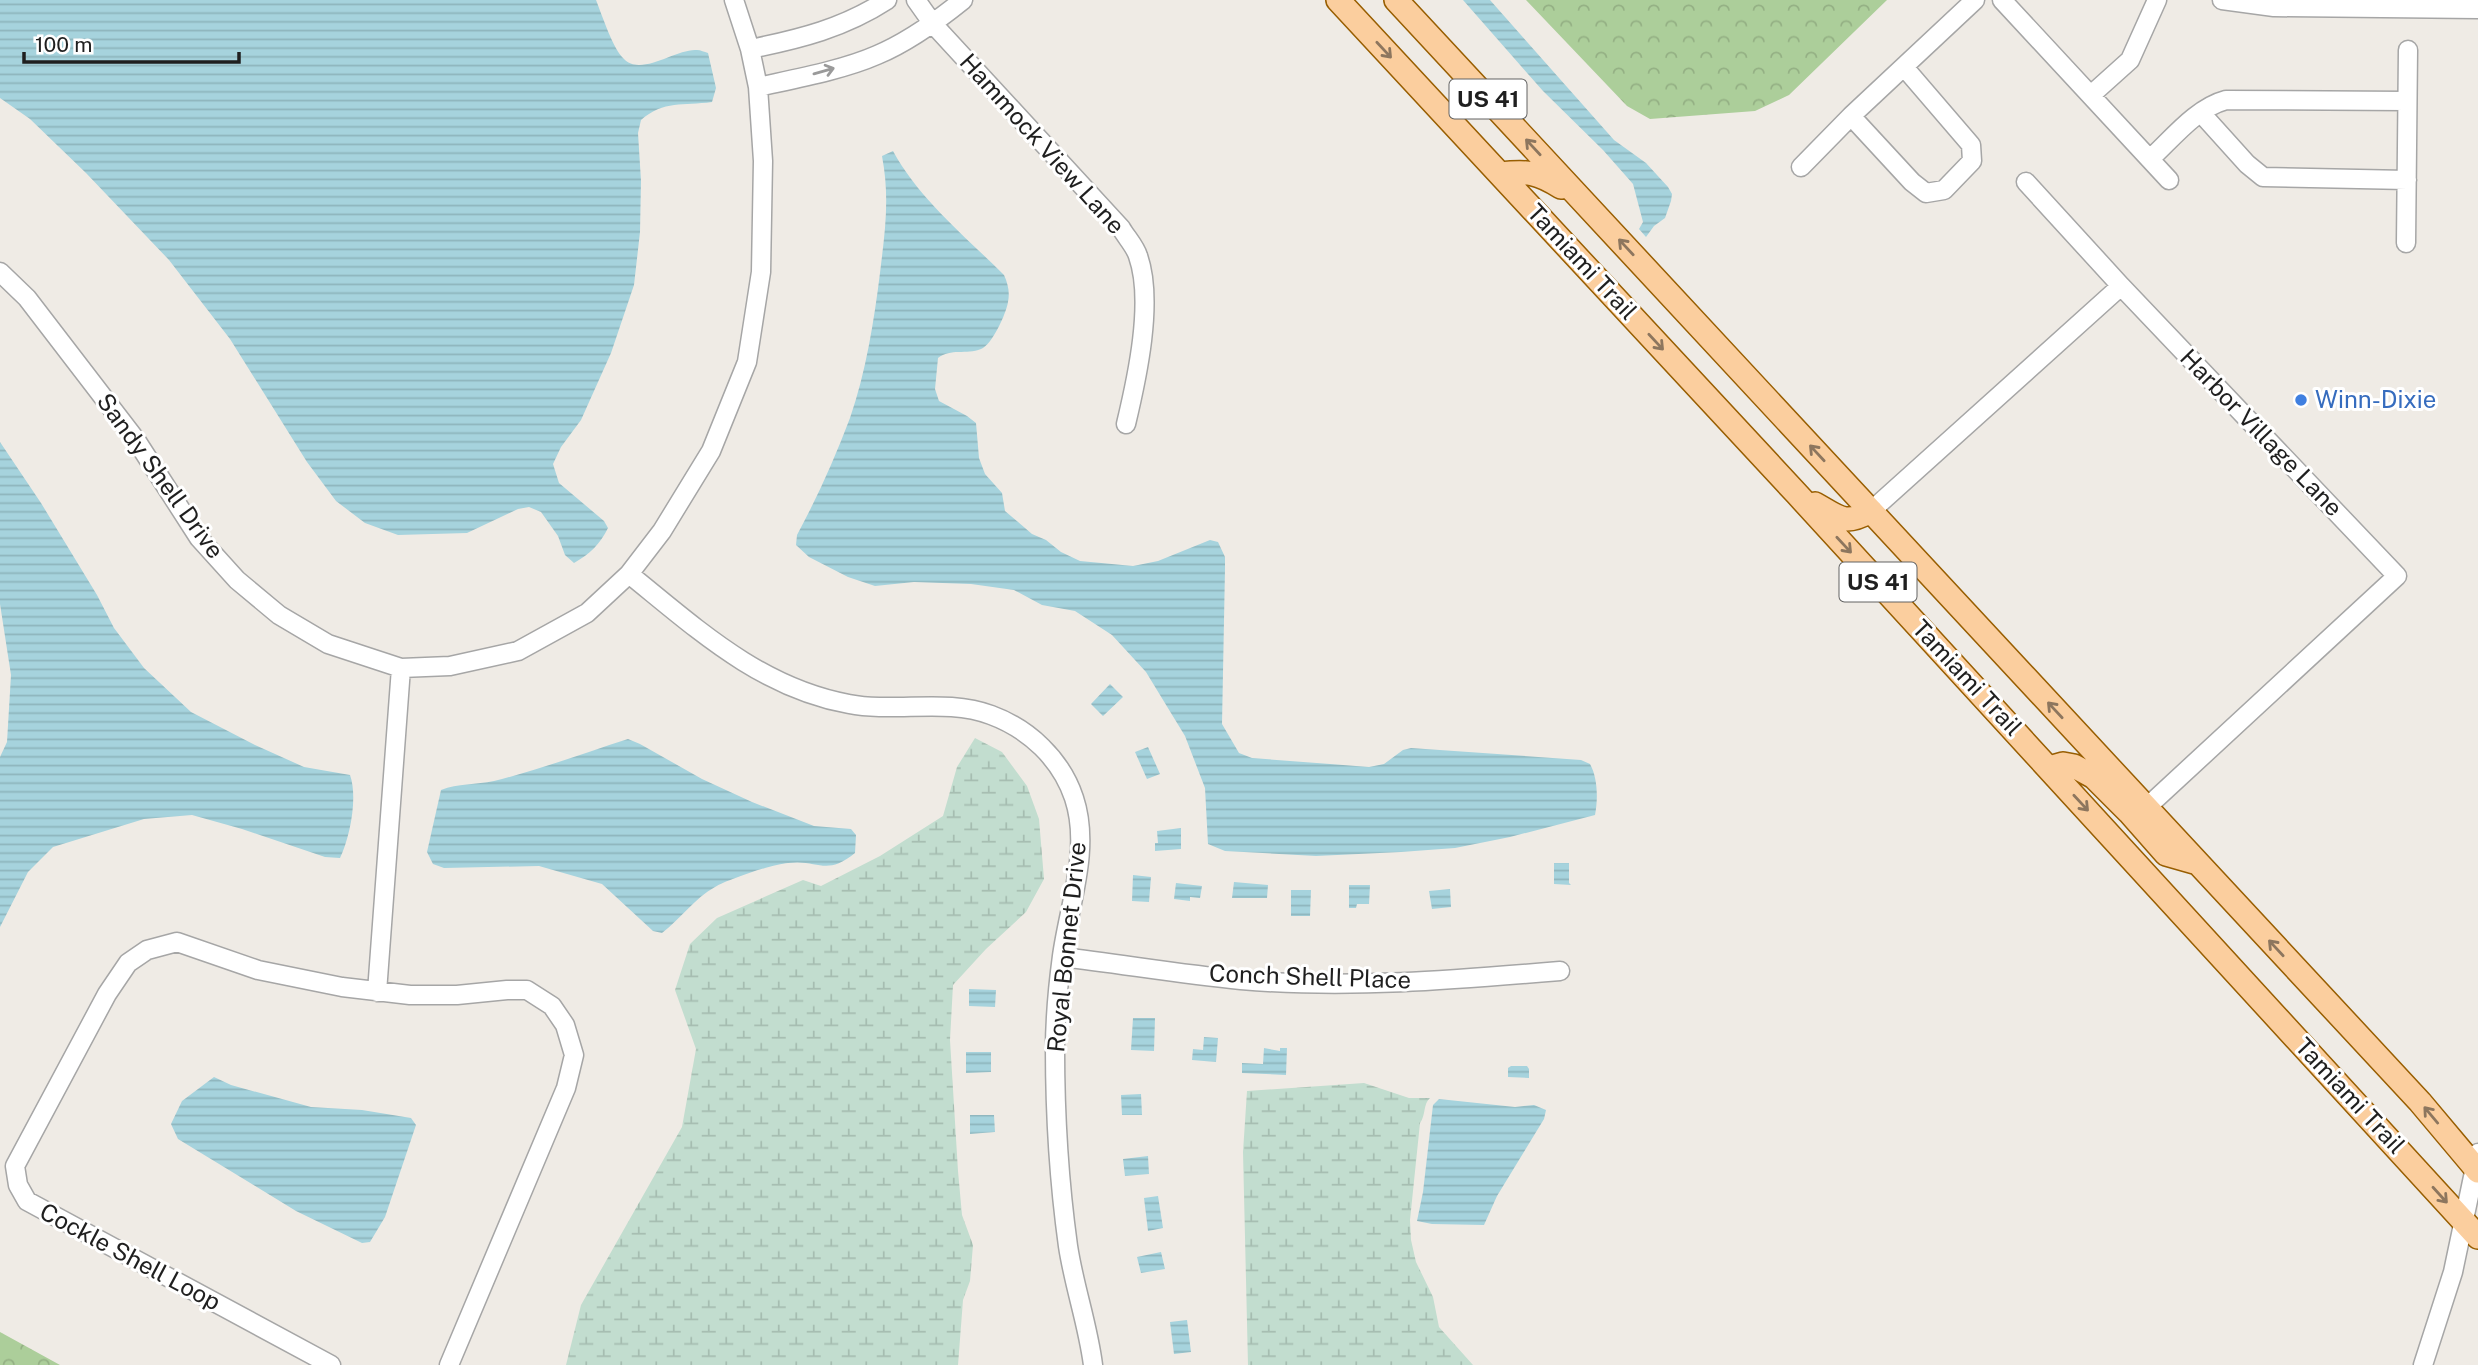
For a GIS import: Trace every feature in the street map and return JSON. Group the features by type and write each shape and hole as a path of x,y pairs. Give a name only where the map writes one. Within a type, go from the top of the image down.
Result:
{"main road":[{"name":"Tamiami Trail","path":"1338,0 1797,494 2471,1229"},
{"name":"Tamiami Trail","path":"1396,0 2477,1164"},
{"path":"1500,174 1523,171 1539,174 1579,197"},
{"path":"1797,494 1842,519 1855,519 1871,511"},
{"path":"2049,768 2063,764 2074,766 2094,777 2166,854 2197,863"}],"street":[{"name":"Sandy Shell Drive","path":"0,272 27,298 136,440 199,538 237,580 279,615 328,644 401,668 450,666 518,651 587,613 629,574 662,531 711,451 747,362 761,272 763,161 758,87 750,49 734,0"},
{"path":"750,49 805,38 869,12 887,0"},
{"name":"Hammock View Lane","path":"916,0 933,24 1121,228 1137,253 1144,278 1140,364 1126,424"},
{"path":"758,87 812,75 877,55 933,24 963,0"},
{"path":"1801,167 1851,116 1975,0"},
{"path":"2002,0 2169,180"},
{"path":"2091,95 2130,60 2157,0"},
{"path":"2222,0 2274,7 2478,9"},
{"path":"2406,243 2408,50"},
{"path":"1851,116 1912,182 1926,193 1944,190 1972,162 1971,145 1903,67"},
{"path":"2150,159 2213,103 2226,100 2407,101"},
{"path":"2201,113 2247,164 2263,177 2407,180"},
{"path":"1871,511 2122,286 2026,182"},
{"name":"Harbor Village Lane","path":"2122,286 2397,576 2146,808"},
{"name":"Royal Bonnet Drive","path":"629,574 725,651 763,673 820,697 849,705 950,708 987,714 1011,723 1034,740 1053,758 1065,777 1074,799 1080,828 1079,862 1062,957 1055,1045 1056,1140 1069,1249 1093,1365"},
{"path":"377,992 401,668"},
{"name":"Cockle Shell Loop","path":"331,1365 27,1201 18,1185 15,1166 107,994 128,963 147,950 177,942 270,973 377,992 457,995 507,989 527,990 552,1006 565,1025 574,1055 566,1088 449,1365"},
{"name":"Conch Shell Place","path":"1062,957 1242,980 1329,982 1467,979 1560,971"},
{"path":"2423,1365 2453,1272 2471,1229 2477,1164"}],"green space":[{"path":"1526,0 1887,0 1789,95 1755,111 1650,119 1627,106"},
{"path":"975,738 1002,752 1027,786 1039,819 1044,879 1026,912 986,949 953,985 950,1040 958,1171 962,1215 973,1245 970,1281 963,1300 958,1365 566,1365 581,1305 682,1127 696,1049 675,990 690,944 717,918 803,880 821,886 880,856 943,816 957,767"},
{"path":"1364,1083 1409,1098 1430,1098 1420,1123 1410,1220 1411,1240 1416,1262 1433,1297 1439,1327 1473,1365 1248,1365 1243,1152 1247,1091"},
{"path":"0,1332 60,1365 0,1365"}],"water":[{"path":"0,0 596,0 616,48 631,64 649,64 689,51 708,53 716,88 712,102 658,109 641,120 638,133 640,232 634,285 611,353 581,420 561,447 553,464 559,483 604,521 608,528 594,548 574,563 565,555 558,536 541,512 529,507 518,509 467,533 398,535 365,523 336,501 307,462 230,339 169,260 30,119 0,98"},
{"path":"1463,0 1490,0 1614,140 1646,163 1668,187 1672,194 1665,218 1654,226 1646,237 1639,229 1643,222 1633,184 1543,91"},
{"path":"893,151 916,185 959,232 1004,275 1007,282 1008,302 994,336 981,349 948,353 938,358 935,389 939,401 976,423 979,458 985,474 1002,493 1005,511 1032,534 1080,561 1133,566 1158,561 1210,540 1218,542 1225,557 1222,724 1239,753 1252,758 1369,767 1384,764 1403,750 1411,748 1581,760 1590,764 1595,776 1595,815 1455,848 1316,856 1225,851 1208,844 1205,788 1185,736 1146,672 1112,635 1075,611 1042,605 1014,590 971,584 914,582 875,586 848,577 809,557 796,545 797,535 832,463 861,383 875,309 885,229 886,186 882,156"},
{"path":"0,442 41,503 114,628 144,668 191,712 304,767 350,775 352,817 340,858 325,857 192,815 144,819 53,847 28,872 0,927 0,757 7,742 11,675 0,604"},
{"path":"1110,684 1123,697 1103,716 1091,704"},
{"path":"628,739 702,779 752,802 814,826 851,829 856,835 855,853 829,866 799,862 781,864 730,880 701,897 662,933 653,931 602,884 539,866 444,868 433,864 427,852 441,790 511,777"},
{"path":"1148,747 1160,774 1147,779 1135,752"},
{"path":"1181,828 1181,849 1155,851 1155,843 1158,843 1157,831"},
{"path":"1554,863 1569,863 1571,885 1554,884"},
{"path":"1133,875 1151,877 1149,902 1132,901"},
{"path":"1234,882 1268,885 1267,898 1232,898"},
{"path":"1176,883 1202,886 1200,898 1190,897 1190,901 1174,899"},
{"path":"1349,885 1370,885 1369,904 1357,904 1356,908 1349,908"},
{"path":"1450,889 1451,907 1432,909 1429,891"},
{"path":"1291,890 1311,890 1310,916 1291,916"},
{"path":"969,989 996,990 995,1007 969,1006"},
{"path":"1133,1018 1155,1018 1154,1051 1131,1050"},
{"path":"1204,1037 1218,1038 1216,1062 1192,1060 1193,1049 1203,1050"},
{"path":"1264,1048 1280,1051 1280,1048 1287,1048 1286,1075 1242,1073 1242,1063 1263,1064"},
{"path":"966,1052 991,1052 991,1072 966,1073"},
{"path":"1527,1066 1529,1078 1508,1077 1508,1068"},
{"path":"214,1077 231,1085 311,1107 362,1110 411,1118 416,1125 385,1217 370,1242 362,1243 296,1211 178,1139 171,1124 182,1101"},
{"path":"1141,1094 1142,1115 1122,1115 1121,1095"},
{"path":"1439,1099 1515,1107 1534,1105 1546,1110 1544,1119 1497,1196 1484,1225 1432,1224 1417,1221 1433,1105"},
{"path":"970,1115 994,1115 995,1132 970,1134"},
{"path":"1148,1156 1149,1174 1125,1176 1123,1159"},
{"path":"1158,1196 1163,1228 1148,1231 1144,1198"},
{"path":"1161,1252 1165,1269 1141,1273 1137,1257"},
{"path":"1187,1320 1191,1352 1174,1354 1170,1322"}],"place":[{"name":"Winn-Dixie","path":"2301,400"}]}
